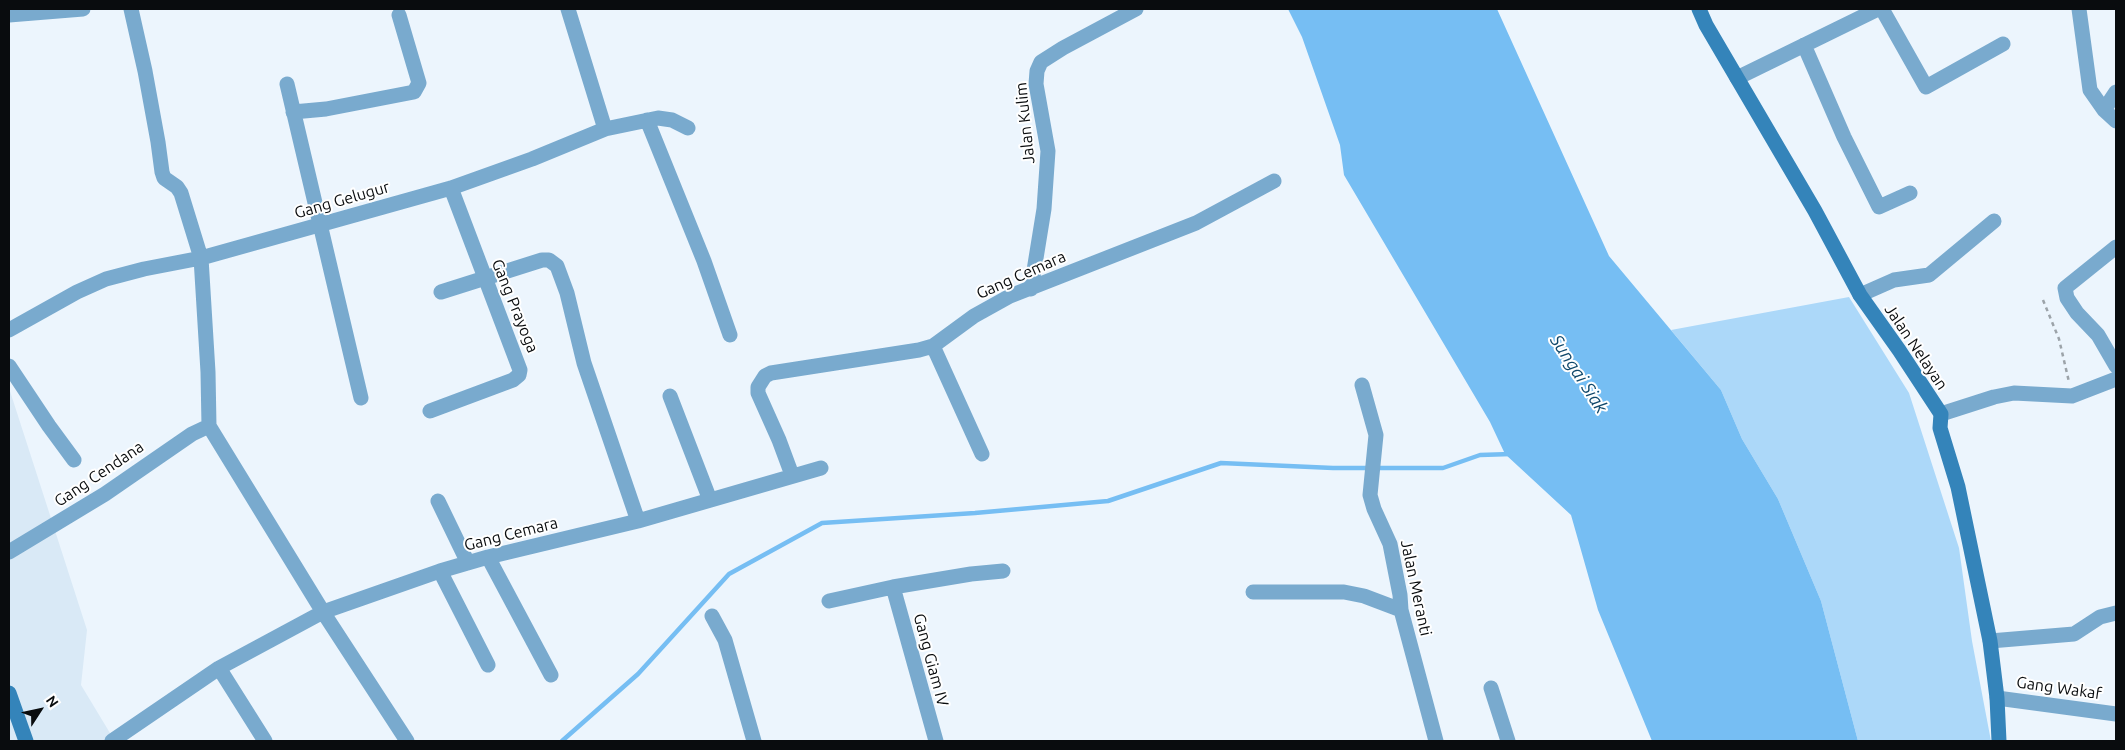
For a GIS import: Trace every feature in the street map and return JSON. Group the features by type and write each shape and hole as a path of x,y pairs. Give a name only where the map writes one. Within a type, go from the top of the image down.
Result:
{"main road":[{"name":"Jalan Nelayan","path":"1700,9 1706,25 1815,211 1860,295 1899,350 1940,414 1940,428 1958,487 1990,641 1997,698 1999,741"},
{"path":"9,693 26,741"}],"street":[{"path":"9,15 83,9"},
{"path":"131,9 145,71 162,172 164,178 177,187 181,193 201,258 208,372 209,426 323,612 407,741"},
{"path":"568,9 606,129"},
{"name":"Jalan Kulim","path":"1030,289 1044,209 1048,151 1036,84 1037,71 1041,62 1062,48 1136,9"},
{"path":"1737,78 1878,9"},
{"path":"1882,9 1926,87 2003,44"},
{"path":"2079,9 2090,90 2104,110 2116,120"},
{"path":"293,112 326,109 410,94 416,90 419,83 399,15"},
{"path":"1804,45 1844,137 1879,207 1910,192"},
{"path":"287,84 361,398"},
{"path":"2104,110 2116,92"},
{"name":"Gang Gelugur","path":"9,330 77,292 106,279 144,268 201,258 451,188 532,159 606,129 665,118 688,128"},
{"path":"647,120 704,261 730,335"},
{"name":"Gang Cemara","path":"792,475 758,393 758,387 765,376 771,372 910,352 933,346 992,305 1196,223 1274,181"},
{"name":"Gang Prayoga","path":"430,411 513,380 519,375 520,365 484,278 451,188"},
{"path":"1860,295 1894,280 1929,275 1994,221"},
{"path":"2116,247 2065,288 2066,298 2098,335 2116,366"},
{"path":"441,292 542,260 549,260 557,266 567,292 584,363 638,521"},
{"path":"933,346 982,454"},
{"path":"9,366 74,460"},
{"path":"1940,414 1994,397 2014,393 2072,396 2116,379"},
{"name":"Jalan Meranti","path":"1362,385 1376,434 1370,495 1374,509 1390,544 1401,610 1436,741"},
{"path":"670,396 710,500"},
{"name":"Gang Cendana","path":"9,552 105,494 192,434 209,426"},
{"name":"Gang Cemara","path":"112,741 218,668 323,612 440,571 488,557 638,521 821,468"},
{"path":"438,501 468,563"},
{"path":"488,557 552,675"},
{"path":"440,571 488,665"},
{"path":"829,601 894,587 972,574 1003,571"},
{"name":"Gang Giam IV","path":"894,587 936,741"},
{"path":"1253,592 1344,592 1364,596 1401,610"},
{"path":"1990,641 2074,634 2100,617 2116,613"},
{"path":"712,616 725,640 754,741"},
{"path":"218,668 266,741"},
{"path":"1491,688 1508,741"},
{"name":"Gang Wakaf","path":"1997,698 2116,714"}],"path":[{"path":"2043,300 2059,339 2072,396"}],"shaded area":[{"path":"1849,297 1909,393 1959,548 1972,641 1991,741 1858,741 1821,601 1778,499 1742,439 1721,390 1671,330"},
{"path":"9,388 87,630 81,685 113,738 109,741 9,741"}],"water":[{"name":"Sungai Siak","path":"1288,9 1497,9 1609,256 1721,390 1742,439 1778,499 1821,601 1858,741 1652,741 1598,610 1571,515 1505,454 1490,422 1344,175 1340,145 1302,37"}],"waterway":[{"path":"562,741 638,674 729,574 822,523 975,513 1108,501 1221,463 1333,468 1443,468 1480,455 1511,454"}]}
